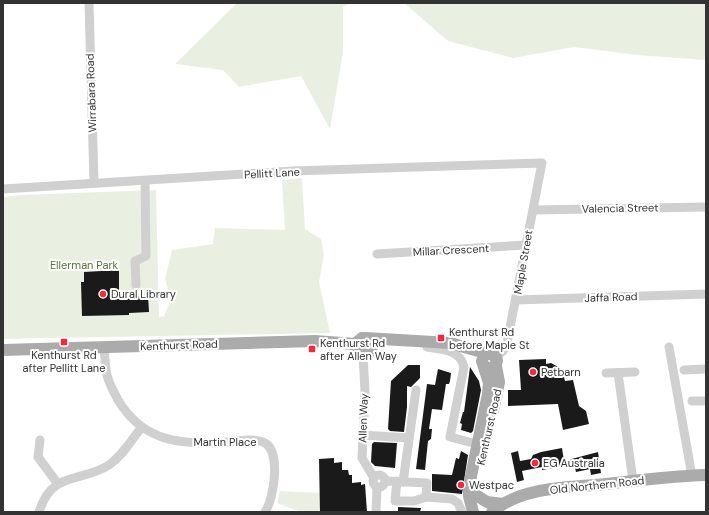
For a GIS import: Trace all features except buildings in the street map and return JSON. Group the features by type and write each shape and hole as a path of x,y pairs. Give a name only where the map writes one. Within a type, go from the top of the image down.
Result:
{"main road":[{"name":"Kenthurst Road","path":"3,350 315,341 450,342 489,361 498,375 498,389 469,486 469,496 473,512"},
{"path":"360,341 371,342 367,353"},
{"path":"367,353 391,346 459,349 489,361"},
{"name":"Kenthurst Road","path":"479,512 476,495 476,483 481,445"},
{"name":"Old Northern Road","path":"492,512 503,504 546,490 706,475"},
{"path":"476,495 487,502 503,504"}],"street":[{"name":"Wirrabara Road","path":"89,3 94,183"},
{"name":"Pellitt Lane","path":"3,189 293,171 542,162"},
{"name":"Maple Street","path":"489,361 503,351 507,343 525,245 534,210 542,162"},
{"path":"136,285 136,261 146,256 145,181"},
{"name":"Valencia Street","path":"534,210 706,207"},
{"name":"Millar Crescent","path":"377,254 525,245"},
{"name":"Jaffa Road","path":"516,300 706,294"},
{"path":"427,347 443,349 457,355 463,361 450,437 481,445"},
{"path":"669,347 692,476"},
{"name":"Martin Place","path":"104,348 107,374 112,390 126,413 141,428 153,434 183,442 213,443 246,440 268,444 272,450 274,459 273,490 268,509"},
{"name":"Allen Way","path":"367,353 362,458 374,478"},
{"path":"684,370 706,369"},
{"path":"606,373 635,372"},
{"path":"618,373 633,481"},
{"path":"416,390 400,482 395,501 414,501 426,496 452,499 458,503 462,512"},
{"path":"692,401 706,401"},
{"path":"39,512 47,494 58,484 75,476 93,472 110,464 122,453 141,428"},
{"path":"363,435 408,438"},
{"path":"40,440 38,457 58,484"},
{"path":"379,512 376,507 377,487 373,483 374,478 378,475 382,476 386,481 427,483 426,496"},
{"path":"377,487 383,486 386,481"},
{"path":"371,512 376,507"}],"green space":[{"path":"237,3 351,3 343,7 343,52 330,129 301,76 239,87 223,70 175,64"},
{"path":"404,3 706,3 706,60 637,55 574,47 513,58 448,41"},
{"name":"Ellerman Park","path":"302,178 305,229 321,239 324,255 319,282 330,333 3,339 3,197 156,190 159,317 164,316 169,304 168,289 165,279 172,250 213,244 215,228 285,230 282,180"},
{"path":"280,491 320,493 320,512 301,512 277,503"}],"place":[{"name":"Dural Library","path":"103,294"},
{"name":"Kenthurst Rd before Maple St","path":"441,338"},
{"name":"Kenthurst Rd after Pellitt Lane","path":"64,342"},
{"name":"Kenthurst Rd after Allen Way","path":"312,349"},
{"name":"Petbarn","path":"533,372"},
{"name":"EG Australia","path":"535,463"},
{"name":"Westpac","path":"461,485"}]}
